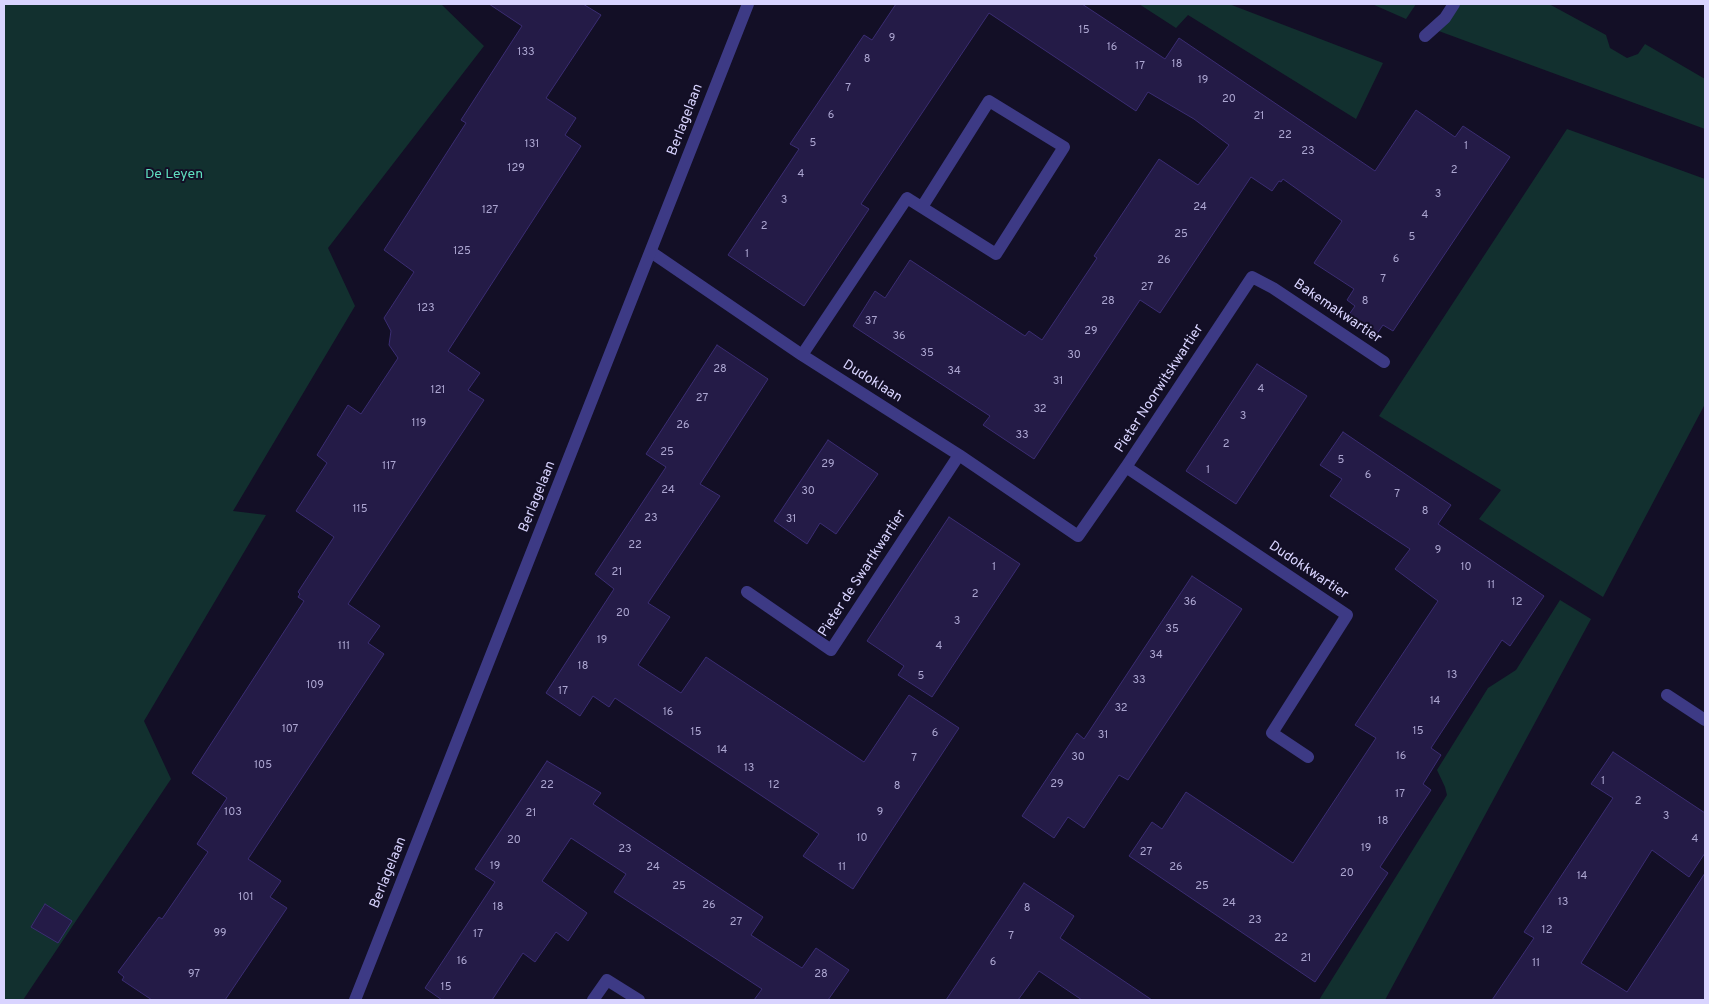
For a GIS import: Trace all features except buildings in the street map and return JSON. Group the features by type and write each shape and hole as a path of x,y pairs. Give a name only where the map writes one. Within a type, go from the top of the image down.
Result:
{"street":[{"name":"Berlagelaan","path":"355,1000 748,4"},
{"path":"1425,36 1445,18 1454,4"},
{"path":"802,355 908,198 922,207 996,254 1064,147 989,101 922,207"},
{"name":"Dudoklaan","path":"651,252 802,355 959,455 1078,536"},
{"name":"Pieter Noorwitskwartier","path":"1078,536 1252,277 1272,288"},
{"name":"Bakemakwartier","path":"1272,288 1384,362"},
{"name":"Pieter de Swartkwartier","path":"747,592 831,650 959,455"},
{"name":"Dudokkwartier","path":"1126,467 1346,615 1272,733 1308,757"},
{"path":"1667,695 1705,720"},
{"path":"592,1000 607,980 639,1000"}],"green space":[{"name":"De Leyen","path":"4,4 441,4 484,46 328,248 355,306 233,511 266,515 144,721 171,779 23,1000 4,1000"},
{"path":"1139,4 1229,4 1383,63 1356,119 1188,15 1176,28"},
{"path":"1372,4 1416,4 1406,19"},
{"path":"1453,4 1549,4 1606,35 1610,48 1627,58 1638,54 1645,44 1705,79 1705,129 1436,30"},
{"path":"1567,129 1705,179 1705,404 1603,597 1479,519 1501,490 1379,416"},
{"path":"1560,600 1591,619 1385,1000 1319,1000 1447,795 1437,770 1488,688 1516,670"}]}
